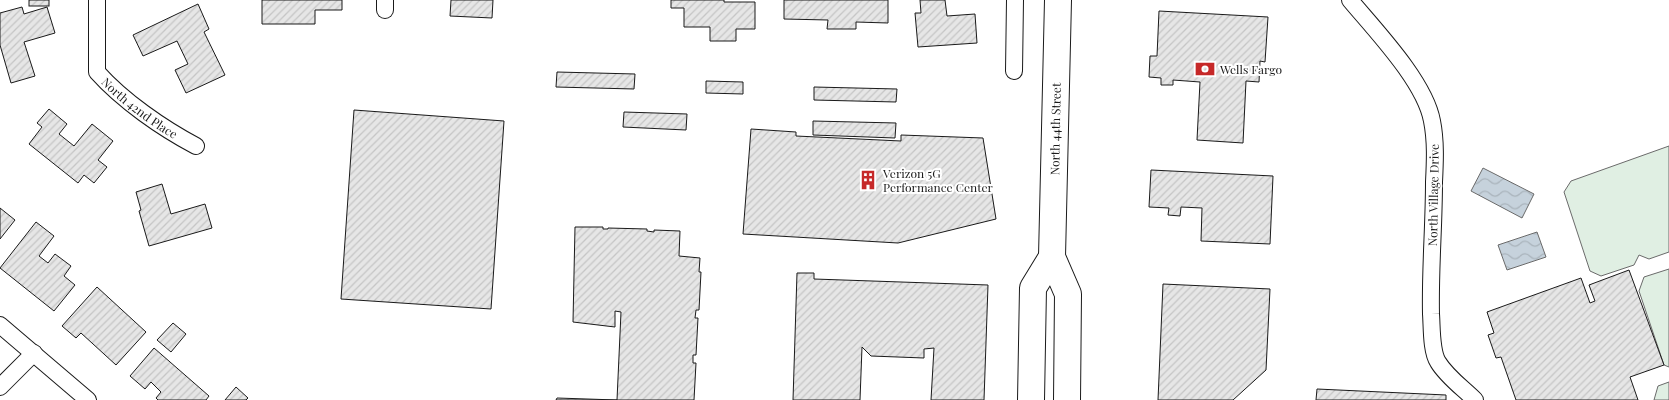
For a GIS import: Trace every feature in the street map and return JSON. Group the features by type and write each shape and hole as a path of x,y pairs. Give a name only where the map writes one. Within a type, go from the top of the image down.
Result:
{"main road":[{"name":"North 44th Street","path":"1058,0 1052,257 1068,294 1067,400"},
{"path":"1031,400 1033,288 1052,257"}],"street":[{"name":"North 42nd Place","path":"97,0 97,72 109,86 171,132 196,146"},
{"path":"1014,71 1015,0"},
{"name":"North Village Drive","path":"1350,0 1387,43 1415,83 1426,103 1432,120 1435,158 1431,297 1432,334 1437,361 1449,376 1475,400"},
{"path":"0,325 88,400"},
{"path":"0,387 34,353"}],"green space":[{"path":"1669,146 1669,252 1649,259 1639,255 1634,265 1601,276 1590,271 1564,192 1571,181"},
{"path":"1669,269 1669,367 1664,365 1639,291 1644,277"},
{"path":"1669,382 1669,400 1654,400 1658,386"}],"water":[{"path":"1483,168 1534,194 1522,218 1471,191"},
{"path":"1537,232 1546,257 1507,270 1498,245"}],"building":[{"path":"29,0 49,0 49,6 29,6"},
{"path":"262,0 342,0 342,10 315,10 315,24 262,24"},
{"path":"451,0 493,0 492,18 450,16"},
{"path":"671,0 755,2 755,29 736,29 736,41 710,41 710,27 684,27 684,8 671,8"},
{"path":"784,0 888,0 888,23 856,22 856,29 827,29 828,20 784,19"},
{"path":"920,0 945,0 947,16 975,14 977,43 918,47 915,13 921,13"},
{"path":"198,4 209,29 204,32 225,75 186,93 175,70 188,64 177,41 143,56 133,35"},
{"path":"22,7 24,14 47,7 55,33 24,42 35,76 11,83 0,45 0,13"},
{"name":"Wells Fargo","path":"1159,11 1268,17 1265,62 1260,61 1259,82 1246,81 1243,143 1197,140 1200,82 1173,80 1173,85 1161,85 1161,78 1149,77 1150,56 1157,56"},
{"path":"557,72 635,74 634,89 556,87"},
{"path":"706,81 743,82 743,94 706,93"},
{"path":"814,87 897,89 896,102 814,100"},
{"path":"49,109 67,124 59,134 74,146 92,124 113,141 98,160 107,167 94,183 84,175 78,183 29,144 42,127 37,123"},
{"path":"354,110 504,121 491,309 341,299"},
{"path":"624,112 687,114 686,130 623,127"},
{"path":"813,121 896,123 895,138 813,135"},
{"name":"Verizon 5G Performance Center","path":"751,129 796,132 796,136 901,141 901,135 983,138 996,219 898,243 743,234"},
{"path":"1151,170 1273,176 1270,244 1201,241 1202,208 1181,207 1180,216 1168,215 1169,208 1149,207"},
{"path":"162,184 171,214 205,204 212,228 149,246 139,211 141,210 136,192"},
{"path":"0,208 15,220 0,239"},
{"path":"36,222 54,236 39,256 48,263 55,254 71,266 64,276 75,285 54,311 0,268"},
{"path":"575,227 647,229 647,231 654,232 654,230 680,231 679,256 700,258 699,310 696,310 695,318 698,318 696,355 693,355 693,363 696,363 694,400 617,400 621,312 615,311 615,327 573,322"},
{"path":"1629,270 1664,365 1630,377 1638,400 1516,400 1501,357 1496,358 1488,335 1494,333 1487,312 1581,278 1590,303 1595,301 1589,285"},
{"path":"797,273 814,273 814,279 988,285 984,400 931,400 934,348 924,349 924,358 871,356 862,347 860,400 793,400"},
{"path":"1163,284 1270,289 1266,370 1233,400 1158,400"},
{"path":"97,287 146,332 116,365 81,333 76,338 62,326"},
{"path":"173,323 186,334 171,352 157,340"},
{"path":"154,348 209,396 206,400 158,400 156,398 161,392 151,382 145,389 130,376"},
{"path":"236,387 248,398 246,400 225,400"},
{"path":"1317,389 1446,395 1446,400 1316,400"},
{"path":"557,398 617,400 556,400"}],"place":[{"name":"Wells Fargo","path":"1205,69"},
{"name":"Verizon 5G Performance Center","path":"868,180"}]}
